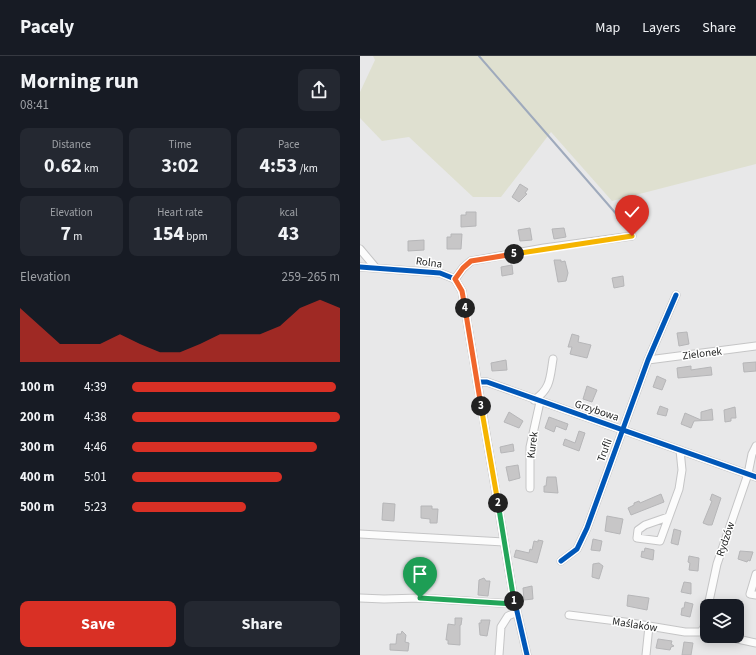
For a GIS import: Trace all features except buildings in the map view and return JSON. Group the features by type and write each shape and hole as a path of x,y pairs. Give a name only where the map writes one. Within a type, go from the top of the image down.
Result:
{"street":[{"path":"455,279 463,268 471,261 544,248 632,236"},
{"path":"360,249 376,268"},
{"name":"Rolna","path":"360,267 440,273 455,279 460,285 464,296 477,382 515,604 527,655"},
{"name":"Trufli","path":"561,561 577,549 587,528 648,360 676,295"},
{"name":"Zielonek","path":"648,360 756,346"},
{"path":"552,406 547,394 547,388 553,359"},
{"name":"Grzybowa","path":"477,382 487,382 537,401 622,429 756,477"},
{"path":"537,401 547,388"},
{"name":"Kurek","path":"530,488 530,447 537,401"},
{"name":"Rydzów","path":"710,599 717,564 748,474 752,454 756,446"},
{"path":"668,517 645,525 638,530 637,538 660,541 679,489 682,470 680,450"},
{"path":"360,534 504,542"},
{"path":"756,574 750,594 756,595"},
{"path":"360,598 420,598 515,604"},
{"path":"499,655 501,627 508,616 517,612"},
{"name":"Maślaków","path":"570,615 685,632 700,630"},
{"path":"646,655 649,626"},
{"path":"744,640 756,643"}],"green space":[{"path":"373,56 756,56 756,164 612,201 551,132 501,197 473,197 409,137 382,141 360,118 360,92 375,60"}],"waterway":[{"path":"479,56 625,224"}],"cycle path":[{"path":"360,267 440,273 455,279 462,291 513,594 527,655"},
{"path":"561,561 577,549 587,528 648,360 676,295"},
{"path":"477,382 487,382 756,477"}],"route":[{"path":"420,598 515,604 467,323 464,296 460,285 455,279 463,268 471,261 544,248 632,236"}]}
